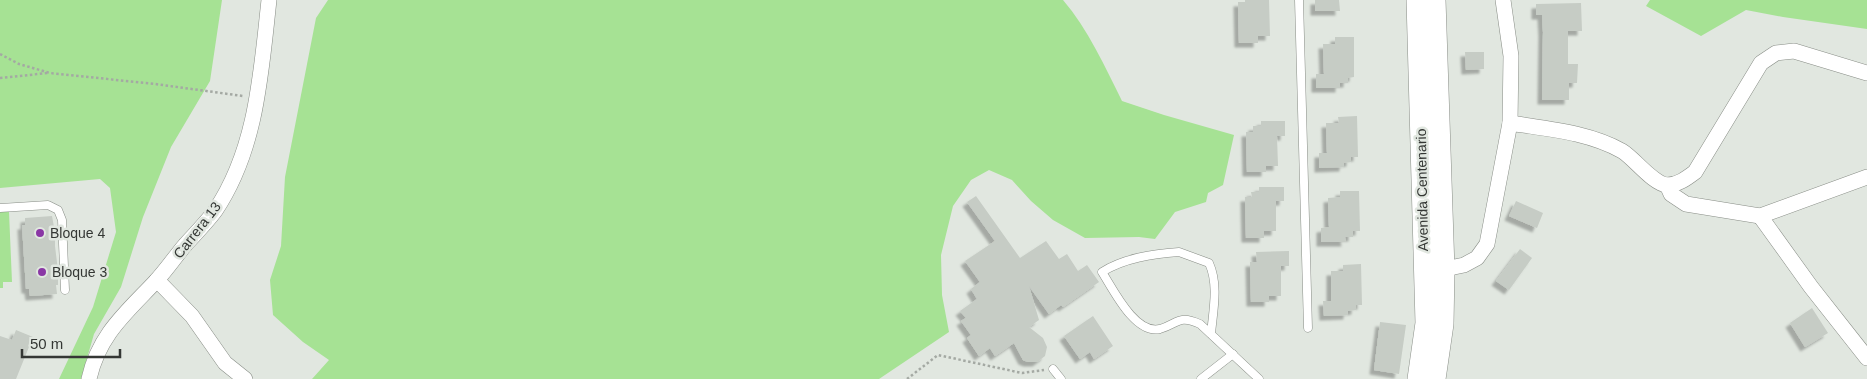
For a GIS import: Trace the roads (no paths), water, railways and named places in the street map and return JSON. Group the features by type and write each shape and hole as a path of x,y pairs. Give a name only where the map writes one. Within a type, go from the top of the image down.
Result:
{"main road":[{"name":"Avenida Centenario","path":"1417,0 1434,271 1418,379"},
{"path":"1435,0 1434,271 1443,324 1436,379"}],"street":[{"name":"Carrera 13","path":"89,379 102,343 122,315 157,280 214,211 232,180 247,142 258,98 269,0"},
{"path":"1434,271 1464,266 1477,258 1487,244 1510,122 1511,56 1503,0"},
{"path":"1510,122 1598,139 1624,152 1658,181 1667,185 1683,181 1695,172 1761,63 1776,53 1794,50 1867,73"},
{"path":"1667,185 1671,194 1686,204 1760,216 1867,177"},
{"path":"1760,216 1867,358"},
{"path":"157,280 192,316 225,363 245,379"}],"lane":[{"path":"1299,0 1308,328"},
{"path":"0,208 48,205 58,210 62,220 65,290"},
{"path":"1211,334 1214,281 1209,263 1174,252 1146,256 1116,264 1102,272 1128,313 1149,328 1159,329 1179,320 1189,319 1200,324 1259,379"},
{"path":"1201,379 1233,354"},
{"path":"1053,369 1061,379"}],"place":[{"name":"Bloque 4","path":"40,233"},
{"name":"Bloque 3","path":"42,272"}]}
